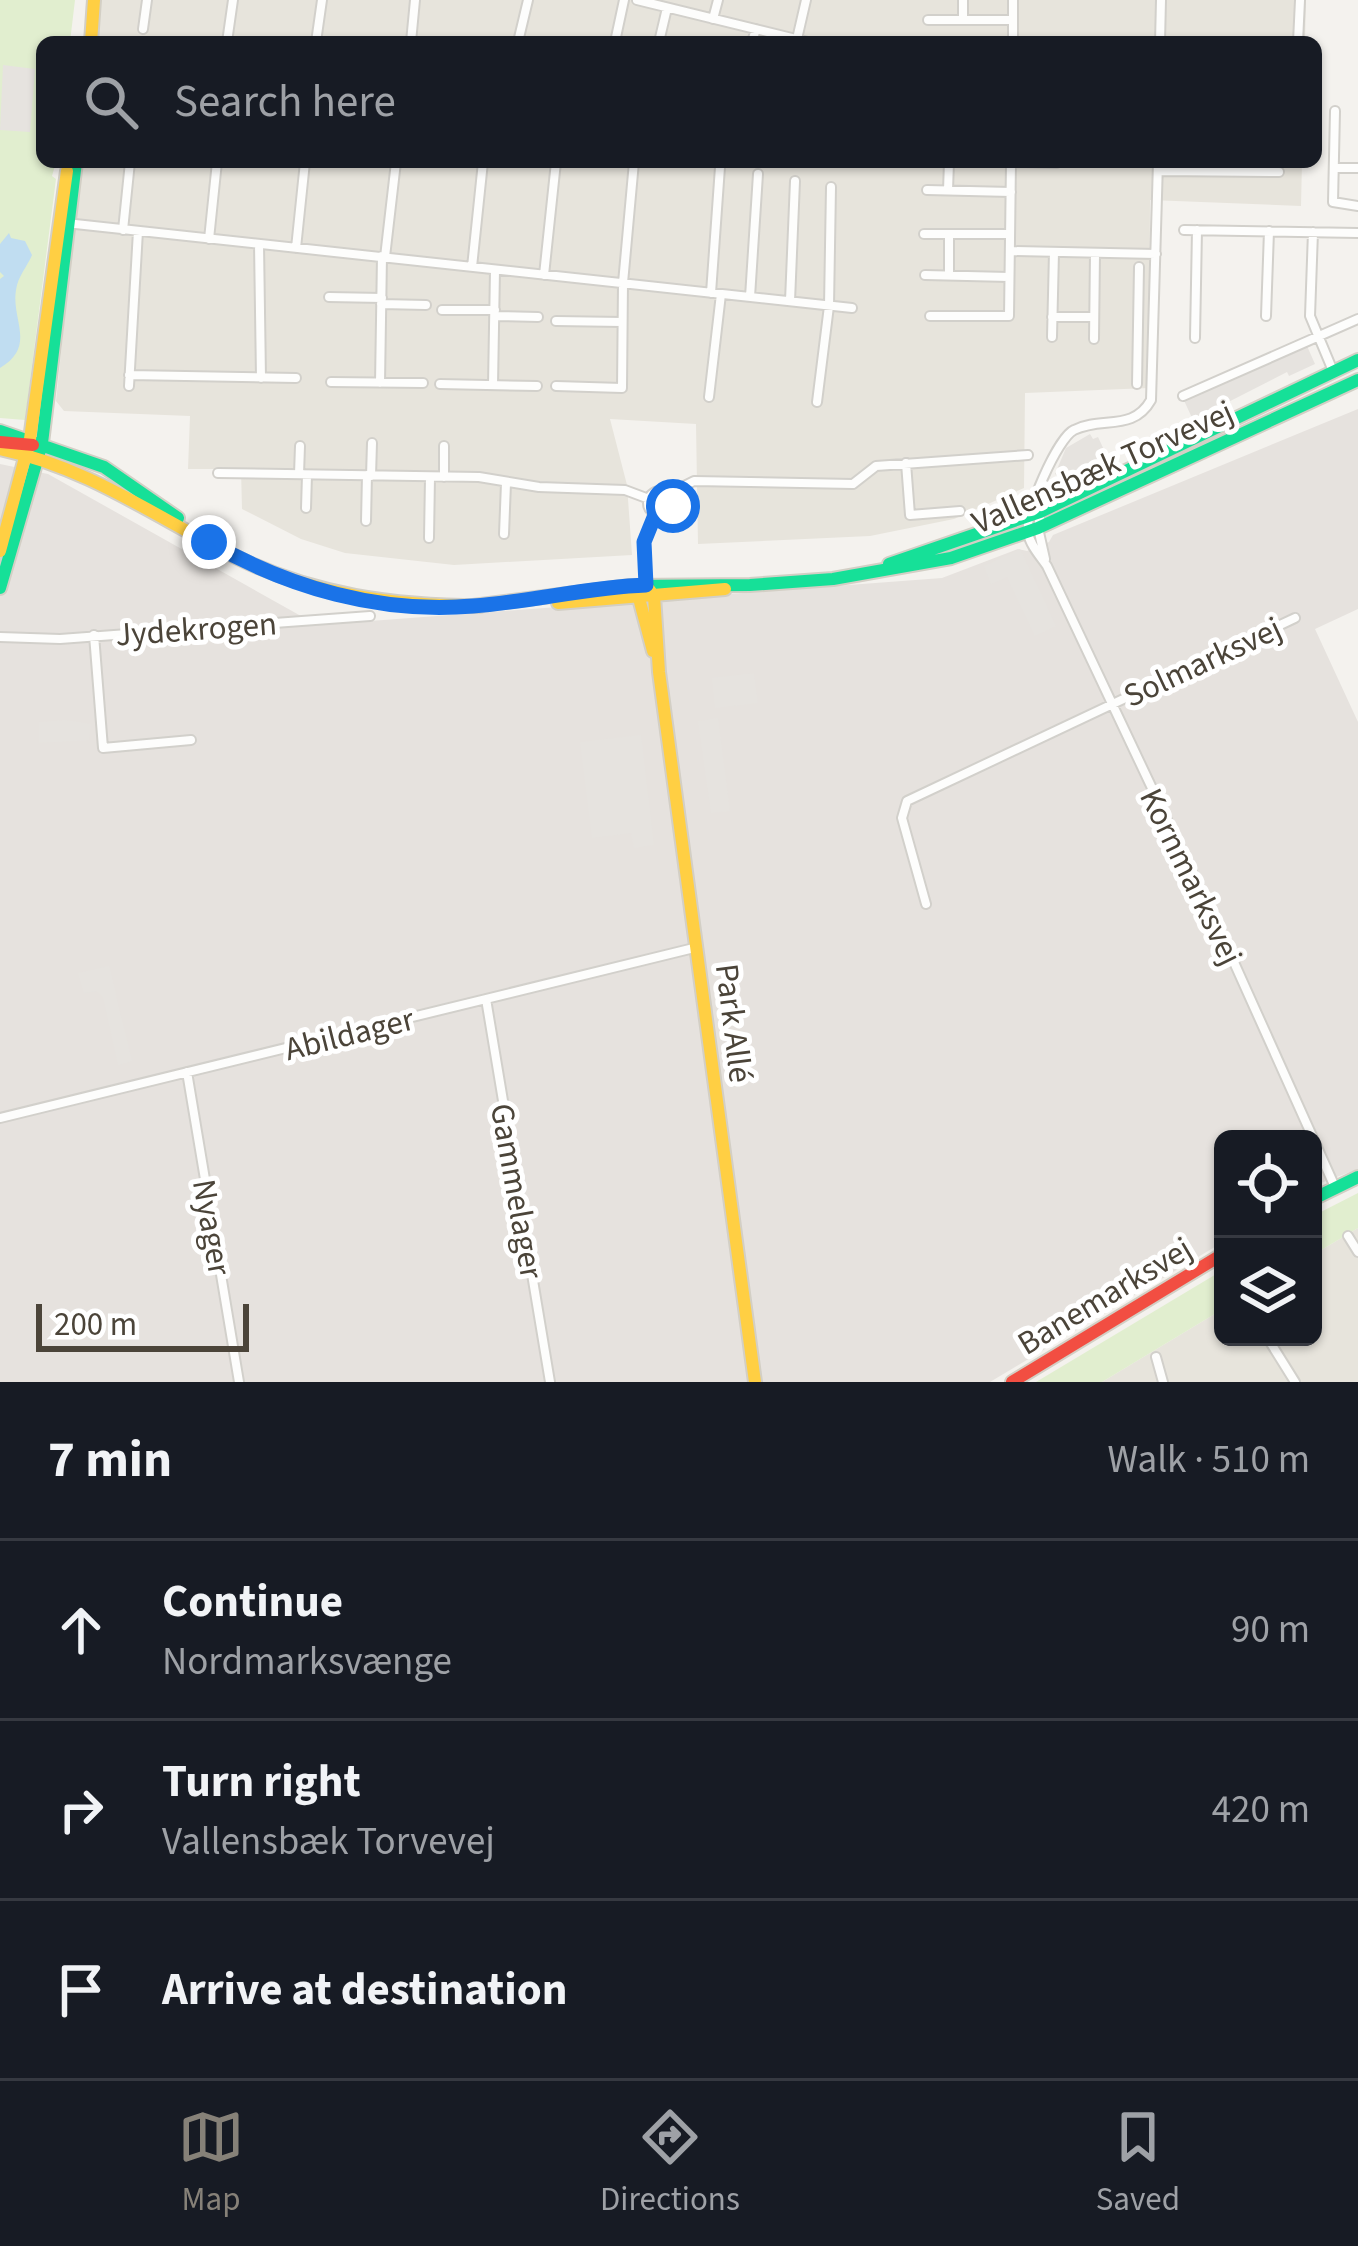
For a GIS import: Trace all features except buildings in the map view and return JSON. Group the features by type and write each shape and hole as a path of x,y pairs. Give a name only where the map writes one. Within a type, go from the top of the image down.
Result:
{"street":[{"path":"89,36 94,0"},
{"path":"143,29 147,0"},
{"path":"228,36 233,0"},
{"path":"317,36 322,0"},
{"path":"412,36 415,0"},
{"path":"519,36 528,0"},
{"path":"616,36 624,0"},
{"path":"637,0 784,36"},
{"path":"713,19 718,0"},
{"path":"797,36 806,0"},
{"path":"963,0 963,20"},
{"path":"1013,0 1013,36"},
{"path":"1160,36 1161,0"},
{"path":"1298,36 1300,0"},
{"path":"660,36 667,8"},
{"path":"928,20 1013,20"},
{"path":"754,36 756,29"},
{"path":"1335,111 1334,205 1358,206"},
{"path":"0,588 34,448 71,168"},
{"path":"123,230 129,168"},
{"path":"209,239 216,168"},
{"path":"296,248 304,168"},
{"path":"380,383 384,257 395,168"},
{"path":"472,267 482,168"},
{"path":"544,275 555,168"},
{"path":"556,386 622,388 623,283 633,168"},
{"path":"709,397 720,168"},
{"path":"948,190 949,168"},
{"path":"930,316 1009,316 1011,168"},
{"path":"1033,531 1034,514 1059,442 1077,428 1131,420 1148,406 1158,168"},
{"path":"1199,168 1280,172"},
{"path":"1334,168 1358,168"},
{"path":"750,297 758,174"},
{"path":"790,301 795,181"},
{"path":"818,402 829,305 831,187"},
{"path":"927,190 1010,192"},
{"path":"64,223 852,308"},
{"path":"1184,230 1358,233"},
{"path":"1196,338 1197,230"},
{"path":"129,386 138,231"},
{"path":"1266,316 1270,231"},
{"path":"1313,232 1310,316 1341,388"},
{"path":"924,234 1010,234"},
{"path":"949,234 949,275"},
{"path":"259,244 261,378"},
{"path":"1010,251 1156,254"},
{"path":"1052,338 1054,252"},
{"path":"1094,340 1095,253"},
{"path":"1137,384 1139,267"},
{"path":"494,385 495,270"},
{"path":"925,274 1009,277"},
{"path":"328,297 426,305"},
{"path":"1138,306 1154,306"},
{"path":"442,310 538,317"},
{"path":"1052,317 1094,317"},
{"path":"1183,395 1358,319"},
{"path":"556,321 622,322"},
{"name":"Vallensbæk Torvevej","path":"878,570 915,552 1034,514 1358,360"},
{"path":"129,375 296,378"},
{"name":"Vallensbæk Torvevej","path":"0,431 257,567 334,594 389,604 472,606 833,578 950,558 1033,531 1358,380"},
{"path":"331,382 423,383"},
{"path":"440,384 537,386"},
{"path":"366,521 371,443"},
{"name":"Vallensbæk Torvevej","path":"0,446 34,448 127,479 209,542"},
{"path":"300,446 306,508"},
{"path":"444,446 444,477"},
{"path":"0,551 34,448"},
{"path":"649,499 656,492 668,494 694,481 853,484 876,466 1028,455"},
{"path":"906,464 910,515 960,511"},
{"path":"218,473 444,477 625,490 649,499"},
{"path":"430,477 430,538"},
{"path":"504,534 506,483"},
{"path":"655,515 671,510 668,494"},
{"path":"649,499 655,515"},
{"path":"647,593 644,542 655,515"},
{"name":"Kornmarksvej","path":"1033,531 1335,1187"},
{"name":"Park Allé","path":"647,593 755,1382"},
{"name":"Jydekrogen","path":"0,637 23,640 370,616"},
{"name":"Solmarksvej","path":"926,904 902,818 907,801 1295,618"},
{"name":"Jydekrogen","path":"94,635 103,748 191,740"},
{"name":"Abildager","path":"0,1118 698,947"},
{"name":"Gammelager","path":"486,999 550,1382"},
{"name":"Nyager","path":"187,1072 239,1382"},
{"path":"1322,1194 1358,1177"},
{"path":"1348,1236 1358,1252"},
{"name":"Banemarksvej","path":"1012,1382 1214,1259"},
{"path":"1273,1346 1295,1382"},
{"path":"1156,1357 1163,1382"}],"shaded area":[{"path":"101,0 1306,0 1305,36 97,36"},
{"path":"3,65 35,69 30,132 0,130"},
{"path":"80,168 1302,168 1301,206 1150,200 1149,388 1025,393 1024,488 954,519 870,536 698,544 696,424 610,419 627,485 632,555 454,565 345,553 301,539 242,509 241,469 188,469 190,416 64,411 56,401"},
{"path":"1303,337 1315,364 1289,376 1287,372 1193,420 1181,394"},
{"path":"1358,409 1358,609 1315,629 1358,722 1358,1169 1322,1183 1322,1130 1214,1130 1214,1247 990,1382 0,1382 0,464 48,474 317,625 942,578 1018,549 1027,551 1049,542 1053,535"},
{"path":"1090,434 1093,439 1098,437 1111,465 1064,486 1057,483 1055,474 1066,448"},
{"path":"1020,549 1056,626 1035,636 1007,577 991,584 984,566"},
{"path":"754,673 758,703 715,708 712,678"},
{"path":"718,718 730,811 711,813 698,721"},
{"path":"39,722 91,724 89,740 39,743"},
{"path":"641,735 654,845 634,848 631,833 592,838 580,742"},
{"path":"109,966 132,1061 118,1065 103,997 97,991 84,993 78,973"},
{"path":"1358,1228 1358,1382 1102,1382 1214,1314 1214,1346 1322,1346 1322,1250"}],"green space":[{"path":"0,0 75,0 71,36 36,36 36,168 54,168 56,179 25,420 0,418"},
{"path":"1358,1193 1358,1228 1322,1250 1322,1211"},
{"path":"1214,1275 1214,1314 1102,1382 1036,1382"}],"water":[{"path":"9,233 25,241 32,255 16,290 20,342 11,360 0,368 0,279 4,276 0,244"}],"traffic: fast":[{"path":"0,588 42,443 75,168"},
{"path":"889,564 1040,512 1358,360"},
{"path":"473,606 630,586 833,579 951,558 1038,528 1358,380"},
{"path":"0,431 104,467 178,518"},
{"path":"1322,1195 1358,1177"}],"traffic: slow":[{"path":"91,36 94,0"},
{"path":"0,551 30,439 67,171"},
{"path":"0,449 93,481 236,557 295,581 386,601 480,606"},
{"path":"646,585 654,596 659,672 755,1382"},
{"path":"558,603 725,589"},
{"path":"642,593 640,602 653,651"}],"traffic: jam":[{"path":"0,442 33,445"},
{"path":"1012,1382 1214,1259"}],"route":[{"path":"209,542 282,578 334,594 389,604 472,606 646,585 646,532 655,515 668,514 673,506"}]}
